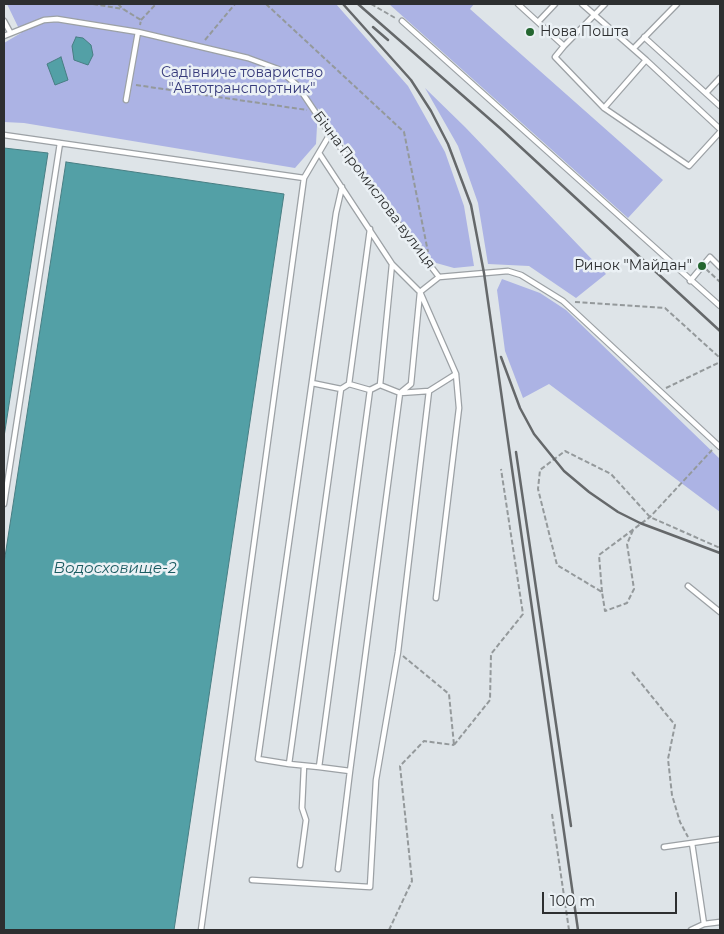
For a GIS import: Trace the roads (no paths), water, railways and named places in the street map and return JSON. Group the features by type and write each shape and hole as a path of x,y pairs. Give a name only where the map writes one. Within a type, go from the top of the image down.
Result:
{"lane":[{"path":"518,4 564,46"},
{"path":"538,22 555,4"},
{"path":"582,4 595,15 634,48 720,130 689,166 604,108 555,57 564,46 595,15 605,4"},
{"path":"634,48 677,4"},
{"name":"Бічна Промислова вулиця","path":"4,36 44,20 57,18 138,32 248,58 278,69 298,85 330,134 439,277"},
{"path":"4,21 10,32"},
{"path":"402,21 720,306"},
{"path":"126,100 138,32"},
{"path":"644,37 720,106"},
{"path":"604,108 646,60"},
{"path":"706,93 720,78"},
{"path":"201,930 304,178 330,134"},
{"path":"4,135 304,178"},
{"path":"4,504 60,144"},
{"path":"319,153 392,264 420,292 456,374 459,408 436,598"},
{"path":"342,188 336,212 258,759 350,771"},
{"path":"349,384 370,229"},
{"path":"690,280 710,257 720,267"},
{"path":"380,385 392,264"},
{"path":"338,869 400,393 411,384 420,292 439,277 508,272 521,275 564,301 719,446"},
{"path":"312,383 341,389 349,384 370,390 380,385 400,393 429,391 456,374"},
{"path":"289,764 341,389"},
{"path":"319,767 370,390"},
{"path":"252,880 370,887 376,780 398,652 429,391"},
{"path":"688,586 720,612"},
{"path":"300,865 306,820 302,808 304,766"},
{"path":"664,847 720,839"},
{"path":"692,843 704,924"},
{"path":"691,930 704,924 720,922"}],"water":[{"path":"76,37 83,38 91,45 93,55 88,65 74,60 72,46"},
{"path":"61,57 68,80 55,85 47,64"},
{"path":"4,148 48,153 4,437"},
{"name":"Водосховище-2","path":"66,162 284,194 174,930 4,930 4,563"}],"railway":[{"path":"343,4 411,80 431,111 448,144 471,205 484,273 578,930"},
{"path":"358,4 501,129 720,331"},
{"path":"373,27 388,40"},
{"path":"501,357 520,408 534,434 564,471 589,492 618,512 640,523 720,553"},
{"path":"516,452 571,826"}],"place":[{"name":"Нова Пошта","path":"530,32"},
{"name":"Ринок \"Майдан\"","path":"702,266"}],"park label":[{"name":"Садівниче товариство \"Автотранспортник\"","path":"242,82"}]}
